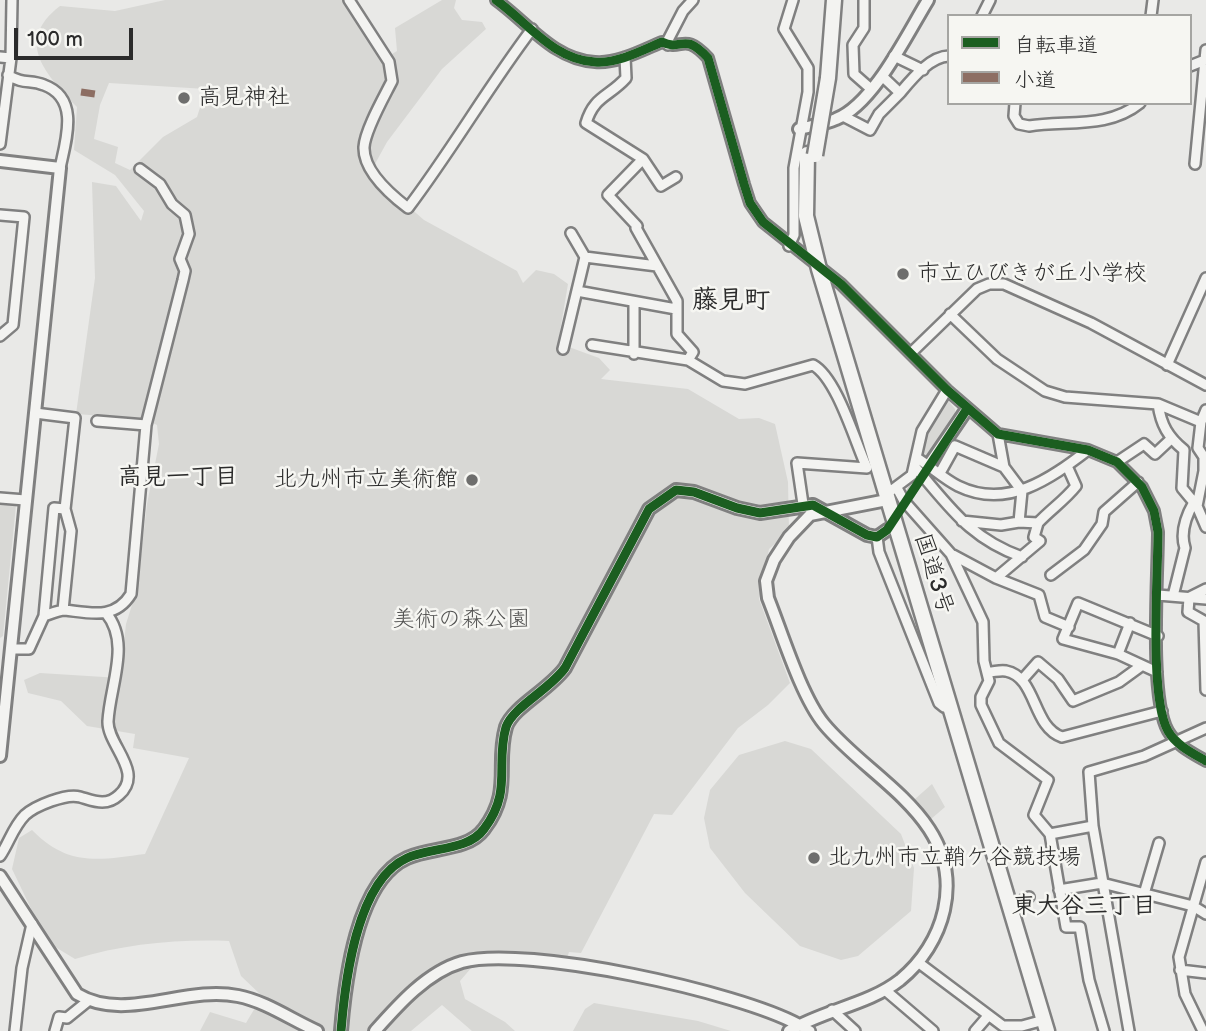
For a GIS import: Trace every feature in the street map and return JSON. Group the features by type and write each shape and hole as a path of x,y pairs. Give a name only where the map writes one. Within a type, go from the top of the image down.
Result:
{"highway":[{"name":"国道3号","path":"824,78 826,0"},
{"name":"国道3号","path":"834,0 811,155 815,215 823,272 1056,1031"},
{"name":"国道3号","path":"892,493 950,706 1045,1025"}],"street":[{"path":"0,144 11,58 12,0"},
{"path":"349,0 390,62 392,71 392,81 364,147 369,166 391,195 408,208 431,178 492,82 532,29"},
{"path":"668,45 682,11 694,0"},
{"path":"789,246 794,235 794,168 799,128 808,92 808,68 784,29 793,0"},
{"path":"864,0 864,28 853,45 854,74 871,89"},
{"path":"799,128 843,116 871,89 882,76 928,0"},
{"path":"502,1 549,45 566,55 596,63 625,57 662,43 668,45 685,41 697,46 708,58 729,144 750,203 763,222 912,352 947,390 998,434 1088,450 1117,462 1138,482 1154,511 1158,532 1157,671 1163,711 1168,731 1178,743 1206,761"},
{"path":"894,55 923,70"},
{"path":"1195,163 1205,55"},
{"path":"843,116 870,130 879,114 923,70 947,56"},
{"path":"0,57 11,58"},
{"path":"625,57 626,78 615,91 598,98 586,123 643,159 661,186 676,177"},
{"path":"0,756 6,649 35,413 60,168 69,124 66,104 49,87 41,83 21,83 8,75"},
{"path":"882,76 900,93"},
{"path":"1015,105 1014,116 1019,124 1029,126 1099,122 1120,115 1137,105"},
{"path":"643,159 608,195 637,226 677,301 677,334 693,352 688,360"},
{"path":"0,161 60,168"},
{"path":"44,616 63,610 78,614 106,613 125,602 131,593 146,425 184,275 180,259 189,234 185,215 172,204 160,184 140,169"},
{"path":"0,215 24,217 13,326 0,336"},
{"path":"563,349 585,257 570,233"},
{"path":"585,257 657,266"},
{"path":"1167,365 1206,278"},
{"path":"912,352 978,289 989,284 1004,284 1091,323 1206,386"},
{"path":"577,291 676,309"},
{"path":"634,302 634,354"},
{"path":"950,314 997,359 1045,391 1065,397 1158,404 1201,422"},
{"path":"592,345 634,354 688,360 723,381 745,384 813,365 821,369 845,415 867,468 797,463 803,504"},
{"path":"794,1028 885,990 919,963 934,938 946,902 947,872 938,844 926,823 824,724 811,704 768,598 766,581 789,537 810,515 892,493 912,475 922,431 947,390"},
{"path":"1158,404 1160,419 1171,439 1184,450 1182,488 1196,504 1206,527"},
{"path":"931,462 967,409"},
{"path":"1172,596 1185,548 1183,541 1186,516 1196,504 1204,471 1201,422 1206,410"},
{"path":"35,413 75,418 65,509 71,531 63,610"},
{"path":"97,421 146,425"},
{"path":"998,434 1004,467 1022,491 1019,522"},
{"path":"1117,462 1144,444 1155,454 1171,439"},
{"path":"940,473 955,446 1004,467"},
{"path":"916,462 940,473 957,485 976,492 999,495 1022,491 1067,466 1088,450"},
{"path":"916,462 962,521 982,540 1022,557"},
{"path":"996,578 1040,541 1034,537 1038,523 1050,510 1058,508 1076,486 1067,466"},
{"path":"1051,575 1084,550 1102,524 1104,512 1138,482"},
{"path":"341,1031 351,962 368,899 380,880 405,859 476,839 486,828 496,812 504,781 503,744 507,726 518,708 554,682 565,668 649,509 676,490 694,492 737,508 760,513 803,504 827,512 867,535 877,537 887,530"},
{"path":"892,493 904,501 951,554 983,622 984,661 989,672 981,705 999,743 1048,780 1034,815 1050,834 1066,927 1080,927 1089,980 1104,1031"},
{"path":"0,498 25,500"},
{"path":"6,649 29,649 44,616 54,508 65,509"},
{"path":"962,521 1000,525 1038,523"},
{"path":"877,537 879,552 939,703 944,707 950,706"},
{"path":"951,554 996,578 1039,595 1045,617 1069,626"},
{"path":"1189,598 1206,589"},
{"path":"1158,594 1206,599"},
{"path":"1189,598 1188,612 1204,621 1206,690"},
{"path":"1157,671 1118,654 1063,639 1077,603 1158,636"},
{"path":"0,856 15,826 27,813 70,796 101,803 116,797 124,787 127,766 108,731 119,642 115,624 106,613"},
{"path":"1118,654 1130,623"},
{"path":"1022,680 1038,662 1058,679 1073,701 1119,682 1141,666"},
{"path":"989,672 1006,671 1022,680 1043,721 1054,734 1062,737 1163,711"},
{"path":"1129,1031 1093,826 1089,772 1178,743 1206,728"},
{"path":"1050,834 1093,826"},
{"path":"1144,894 1159,843"},
{"path":"1203,1031 1185,994 1179,957 1206,862"},
{"path":"0,876 77,994 89,1001 122,1006 189,996 237,995 258,1002 317,1031"},
{"path":"1059,890 1102,883 1193,906 1206,914"},
{"path":"15,1031 22,968 32,924"},
{"path":"375,1031 397,1006 444,968 477,959 497,958 556,964 665,982 780,1014 794,1028 810,1031"},
{"path":"919,963 988,1016 1009,1027 1045,1025"},
{"path":"1180,970 1206,973"},
{"path":"885,990 933,1031"},
{"path":"55,1031 59,1017 67,1018 89,1001"},
{"path":"832,1010 855,1031"},
{"path":"975,1031 988,1016"}],"green space":[{"name":"美術の森公園","path":"165,0 343,0 382,60 397,51 395,28 442,0 456,0 454,8 462,20 482,22 486,29 442,69 387,142 370,173 424,220 517,271 523,283 536,270 554,274 568,284 558,343 599,358 610,370 601,379 688,389 739,419 759,418 775,424 788,482 789,531 769,549 759,599 790,683 768,705 738,728 672,815 654,814 581,953 569,952 567,958 484,953 460,981 465,999 505,1022 515,1031 472,1031 442,1005 411,1031 200,1031 210,1012 246,1023 262,996 241,976 229,941 151,944 75,959 47,942 12,869 19,838 32,830 58,850 85,858 145,854 189,758 133,748 135,734 87,726 61,701 28,693 24,680 40,673 120,678 126,624 137,589 147,504 159,444 157,425 145,419 76,414 95,278 92,182 116,186 141,221 144,211 115,175 74,150 77,107 46,70 37,45 39,32 46,19 60,6 115,11","holes":["109,83 206,89 197,117 163,137 130,170 115,163 118,147 94,139 100,105"]},
{"path":"946,398 955,409 955,415 927,460 921,457 923,441"},
{"path":"0,504 16,505 3,636 0,638"},
{"name":"北九州市立鞘ケ谷競技場","path":"785,741 811,749 901,834 914,868 911,911 858,956 841,960 800,946 745,893 710,848 704,818 710,790 739,755"},
{"path":"932,784 945,807 931,819 915,799"},
{"path":"594,1003 698,1021 731,1031 573,1031 585,1009"}],"tunnel":[{"path":"892,521 931,462"}],"marked path":[{"path":"81,92 101,95"}],"cycle path":[{"path":"496,0 554,48 580,60 612,61 662,42 688,44 700,50 708,58 750,203 763,222 841,284 947,390 998,434 1088,450 1117,462 1142,487 1154,511 1158,532 1156,665 1162,715 1175,740 1206,761"},
{"path":"341,1031 356,935 376,888 390,870 407,858 459,845 477,836 484,829 493,815 501,790 506,727 516,712 565,668 649,509 676,490 694,492 737,508 760,513 813,505 867,535 877,537 887,530 967,409"}],"place":[{"name":"高見神社","path":"184,98"},
{"name":"市立ひびきが丘小学校","path":"903,274"},
{"name":"北九州市立美術館","path":"472,480"},
{"name":"北九州市立鞘ケ谷競技場","path":"814,858"}],"district":[{"name":"藤見町","path":"731,301"},
{"name":"高見一丁目","path":"178,478"},
{"name":"東大谷三丁目","path":"1084,907"}]}
